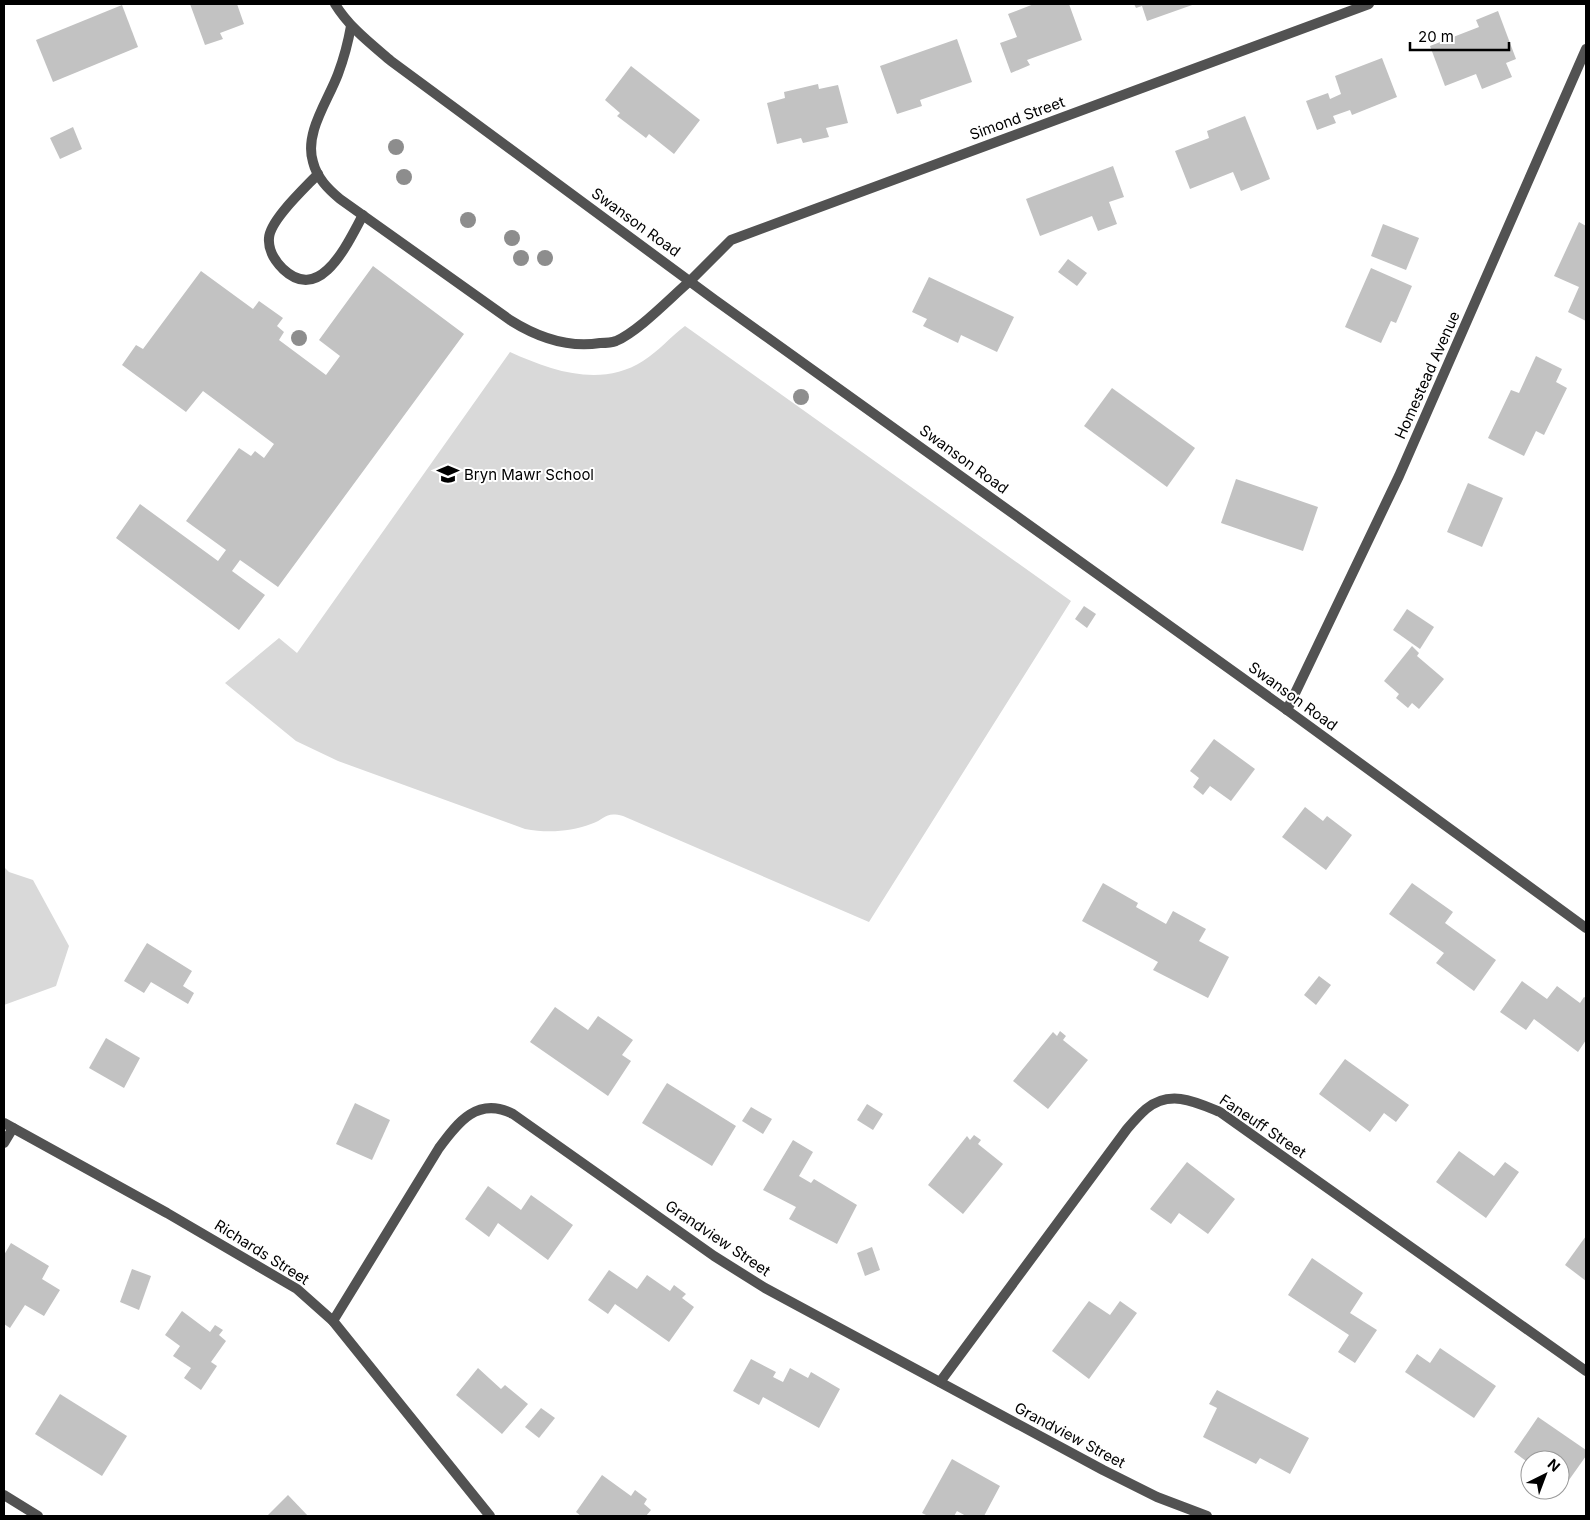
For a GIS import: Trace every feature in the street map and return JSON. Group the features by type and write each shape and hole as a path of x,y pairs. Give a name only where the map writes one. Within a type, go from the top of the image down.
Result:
{"street":[{"name":"Swanson Road","path":"335,4 351,26 391,61 690,281 1287,710 1586,928"},
{"name":"Simond Street","path":"318,174 328,188 363,216 518,325 562,343 589,345 615,341 640,324 690,281 731,240 1369,4"},
{"path":"351,26 347,50 314,134 311,147 312,161 318,174 275,223 269,238 272,256 284,270 297,278 309,280 324,274 336,262 363,216"},
{"name":"Homestead Avenue","path":"1287,710 1399,476 1586,49"},
{"name":"Faneuff Street","path":"940,1382 1127,1129 1146,1108 1169,1098 1186,1098 1220,1112 1586,1371"},
{"name":"Grandview Street","path":"333,1321 450,1132 469,1114 481,1109 497,1108 513,1114 714,1256 765,1288 1103,1470 1158,1497 1207,1516"},
{"path":"4,1143 8,1125"},
{"name":"Richards Street","path":"8,1125 297,1288 333,1321 490,1516"},
{"path":"4,1495 38,1516"}],"shaded area":[{"path":"685,326 1071,601 869,922 623,816 609,815 583,827 567,830 542,831 525,829 338,761 296,741 225,683 279,638 297,653 510,352 543,365 576,374 610,374 627,369 643,361"},
{"path":"4,867 9,872 33,880 69,946 56,986 4,1005"}],"building":[{"path":"190,4 237,4 244,24 220,33 223,39 205,45"},
{"path":"1034,4 1069,4 1082,40 1027,60 1030,65 1011,73 1000,43 1017,37 1008,14"},
{"path":"1134,4 1195,4 1147,21 1142,6 1136,8"},
{"path":"122,5 138,47 53,82 36,40"},
{"path":"1498,11 1516,59 1506,63 1512,77 1482,89 1476,74 1445,86 1430,46 1479,27 1476,20"},
{"path":"957,39 972,82 920,100 922,106 897,114 880,66"},
{"path":"1382,58 1397,97 1352,115 1350,110 1333,116 1336,123 1317,130 1306,101 1328,93 1330,99 1341,94 1335,76"},
{"path":"631,66 700,120 674,154 649,134 646,138 617,116 620,113 605,100"},
{"path":"818,84 819,89 838,85 848,123 826,128 829,137 803,143 801,138 777,144 767,103 785,98 784,92"},
{"path":"1245,116 1270,179 1241,191 1233,172 1190,189 1175,151 1209,138 1207,131"},
{"path":"73,127 82,149 60,159 50,138"},
{"path":"1113,166 1124,197 1109,202 1117,224 1098,231 1092,216 1040,236 1026,199"},
{"path":"1579,222 1586,226 1586,321 1568,312 1579,287 1554,276"},
{"path":"1383,224 1419,238 1406,270 1371,256"},
{"path":"1068,259 1087,273 1077,286 1058,272"},
{"path":"373,266 464,334 278,587 240,560 232,571 265,595 239,630 116,538 140,504 218,561 226,550 186,521 239,448 251,456 255,451 264,458 274,444 203,391 186,412 122,365 136,345 143,349 201,271 253,309 259,301 283,318 277,326 284,332 279,340 326,375 340,356 319,340"},
{"path":"1371,268 1412,286 1396,323 1391,321 1381,343 1345,327"},
{"path":"929,277 1014,317 997,352 961,335 958,343 923,326 927,319 912,312"},
{"path":"1536,356 1562,369 1556,382 1567,388 1544,435 1536,431 1524,456 1488,438 1511,390 1519,393"},
{"path":"1112,388 1195,448 1167,487 1084,426"},
{"path":"1236,479 1318,507 1303,551 1221,523"},
{"path":"1468,483 1503,498 1482,547 1447,532"},
{"path":"1084,606 1096,614 1087,628 1075,619"},
{"path":"1407,609 1434,627 1420,649 1393,630"},
{"path":"1412,646 1419,653 1417,656 1444,679 1419,709 1412,703 1408,708 1396,698 1399,694 1384,681"},
{"path":"1214,739 1255,769 1231,801 1210,786 1203,795 1193,787 1199,778 1190,771"},
{"path":"1305,807 1323,821 1327,816 1352,835 1326,870 1282,837"},
{"path":"1103,883 1138,903 1136,907 1166,924 1173,911 1206,929 1199,941 1229,957 1208,998 1153,970 1158,962 1082,921"},
{"path":"1412,883 1453,912 1445,923 1496,960 1474,991 1436,963 1444,953 1389,914"},
{"path":"147,943 192,971 183,986 194,993 188,1004 151,982 144,993 124,981"},
{"path":"1319,976 1331,985 1316,1005 1304,995"},
{"path":"1522,981 1547,999 1557,986 1580,1003 1584,997 1586,998 1586,1040 1578,1052 1534,1019 1526,1030 1500,1012"},
{"path":"555,1007 588,1030 598,1016 633,1040 622,1055 631,1061 608,1096 530,1042"},
{"path":"1060,1031 1066,1036 1063,1040 1088,1060 1048,1109 1013,1081 1053,1032 1057,1036"},
{"path":"106,1038 140,1058 124,1088 89,1068"},
{"path":"1345,1059 1409,1105 1396,1122 1384,1113 1370,1132 1319,1094"},
{"path":"667,1083 736,1126 712,1166 642,1123"},
{"path":"355,1103 390,1120 372,1160 336,1144"},
{"path":"867,1104 883,1114 873,1130 857,1120"},
{"path":"751,1107 772,1119 763,1134 742,1121"},
{"path":"974,1135 981,1140 978,1144 1003,1164 963,1214 928,1185 967,1136 970,1140"},
{"path":"793,1140 813,1152 799,1176 811,1183 814,1179 857,1205 837,1244 789,1219 796,1207 763,1190"},
{"path":"1459,1151 1494,1176 1505,1162 1519,1172 1486,1218 1436,1182"},
{"path":"1187,1162 1235,1199 1208,1234 1179,1213 1171,1224 1150,1209"},
{"path":"488,1186 521,1210 531,1195 573,1225 548,1260 498,1223 489,1237 465,1219"},
{"path":"1586,1236 1586,1281 1565,1265"},
{"path":"11,1243 49,1266 42,1279 60,1290 44,1316 25,1305 10,1328 4,1324 4,1255"},
{"path":"872,1247 880,1270 865,1276 857,1253"},
{"path":"1312,1258 1363,1293 1350,1313 1377,1330 1355,1363 1338,1352 1349,1335 1288,1295"},
{"path":"132,1269 151,1276 139,1310 120,1302"},
{"path":"609,1270 637,1289 647,1275 670,1291 674,1285 686,1294 682,1298 694,1307 669,1342 615,1304 608,1314 588,1300"},
{"path":"1089,1301 1110,1315 1120,1301 1137,1313 1089,1379 1052,1351"},
{"path":"182,1311 210,1332 215,1325 223,1330 219,1335 226,1341 211,1362 217,1366 201,1390 184,1378 191,1368 173,1356 180,1346 165,1335"},
{"path":"1440,1348 1496,1386 1474,1418 1405,1372 1417,1354 1430,1363"},
{"path":"751,1359 776,1372 773,1377 783,1382 790,1368 808,1378 811,1372 840,1389 819,1428 763,1397 759,1405 733,1391"},
{"path":"478,1368 501,1389 505,1385 528,1404 502,1434 456,1395"},
{"path":"1217,1390 1309,1438 1290,1474 1260,1458 1256,1464 1203,1437 1217,1408 1209,1404"},
{"path":"60,1394 127,1436 102,1476 35,1434"},
{"path":"541,1408 555,1418 539,1438 525,1427"},
{"path":"1538,1417 1586,1450 1586,1456 1570,1479 1570,1450 1520,1450 1520,1456 1514,1452"},
{"path":"952,1459 1000,1486 984,1516 966,1516 957,1511 954,1516 928,1516 922,1513"},
{"path":"602,1475 631,1496 635,1490 647,1499 644,1504 651,1510 646,1516 581,1516 576,1512"},
{"path":"288,1495 308,1516 267,1516"}],"place":[{"name":"Bryn Mawr School","path":"448,474"}]}
